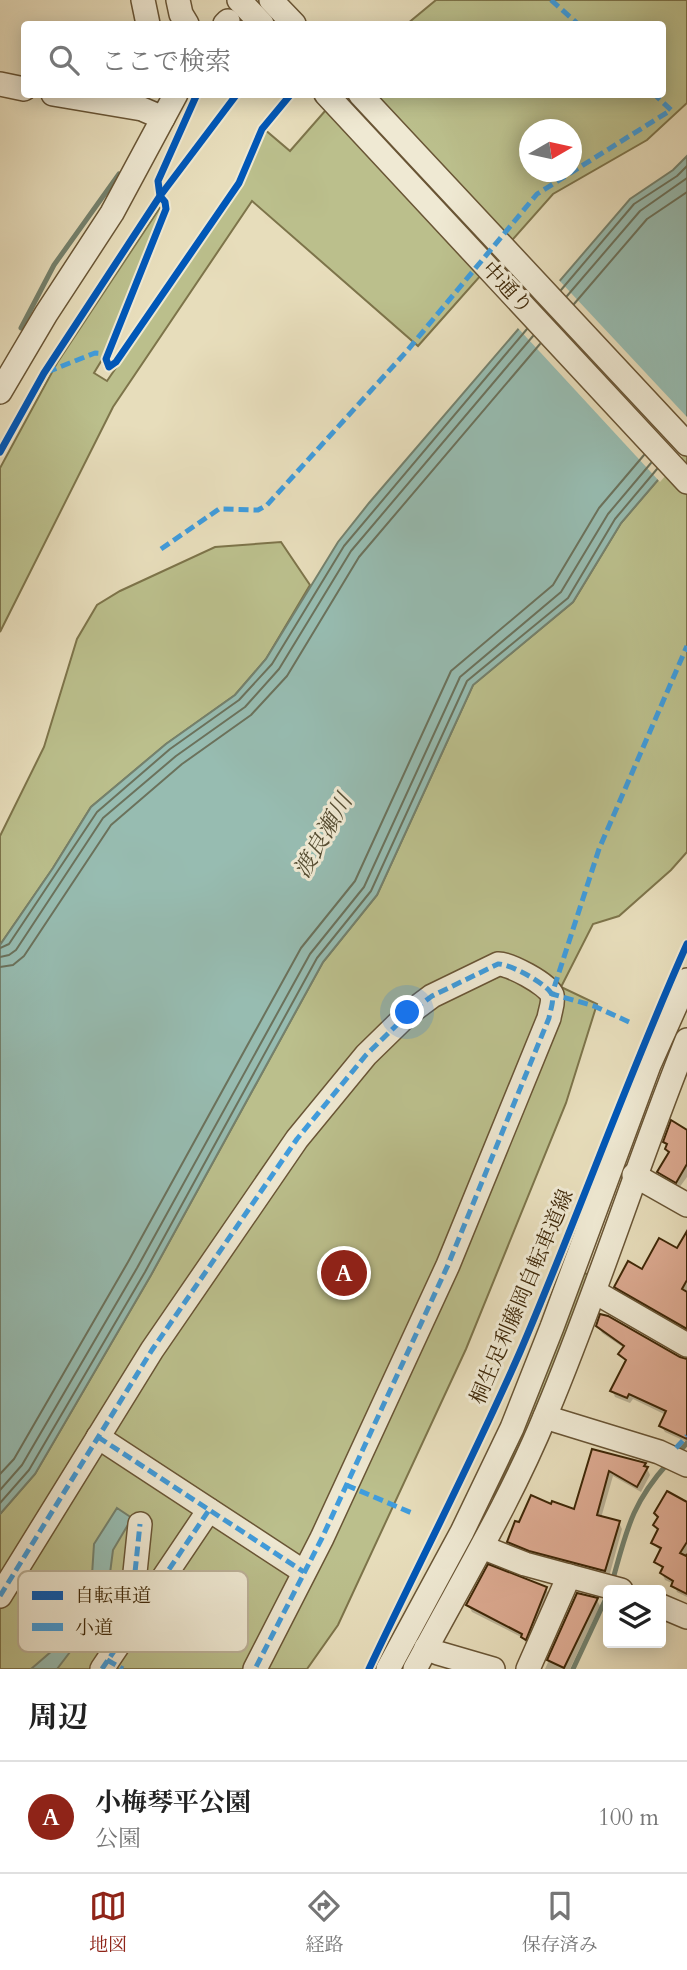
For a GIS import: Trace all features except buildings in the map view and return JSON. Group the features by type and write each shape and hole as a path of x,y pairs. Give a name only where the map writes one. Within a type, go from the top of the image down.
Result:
{"street":[{"path":"143,0 147,21"},
{"path":"178,0 185,21"},
{"path":"239,0 259,21"},
{"path":"271,0 291,21"},
{"path":"0,84 21,88"},
{"path":"77,98 142,109 168,102"},
{"name":"中通り","path":"330,98 687,482"},
{"name":"中通り","path":"364,98 687,444"},
{"path":"0,392 46,314 112,214 168,102"},
{"path":"0,1596 152,1350 297,1139 366,1055 408,1014 432,996 498,964 507,964 548,988 553,1000 549,1018 477,1198 418,1331 255,1669"},
{"path":"391,1664 462,1532 512,1428 649,1065 687,980"},
{"path":"415,1669 482,1547 545,1417 595,1292 634,1175 686,1044"},
{"path":"634,1175 687,1205"},
{"path":"595,1292 687,1346"},
{"path":"545,1417 659,1452 687,1465"},
{"path":"98,1437 304,1572"},
{"path":"170,1571 209,1510"},
{"path":"135,1571 140,1524"},
{"path":"482,1547 525,1563 603,1585"},
{"path":"528,1669 569,1576"},
{"path":"666,1608 687,1617"},
{"path":"426,1648 493,1669"},
{"path":"108,1667 118,1652"}],"green space":[{"path":"436,0 687,0 687,103 647,140 582,177 582,119 519,119 519,182 574,182 553,194 418,346 252,201 113,407 0,632 0,468 57,363 161,206 163,209 106,353 94,373 107,381 242,184 264,129 290,151 336,98 666,98 666,21 411,21"},
{"path":"687,446 687,852 671,870 619,916 593,924 561,987 597,1004 566,1103 466,1349 338,1625 307,1669 0,1669 0,1514 35,1474 151,1275 323,962 377,895 473,685 573,602 621,523"},
{"path":"281,542 310,585 266,659 235,695 166,744 91,807 0,945 0,836 44,747 77,639 97,605 120,591 215,547"},
{"path":"584,1273 590,1275 537,1411 493,1497 533,1405"}],"water":[{"name":"渡良瀬川","path":"687,156 687,446 621,523 573,602 473,685 377,895 323,962 151,1275 35,1474 0,1514 0,945 91,807 166,744 235,695 266,659 338,542 369,503 630,199 673,170"},
{"path":"117,1508 132,1518 113,1550 110,1571 92,1571 94,1544"},
{"path":"51,1652 70,1652 57,1669 31,1669"}],"pier":[{"path":"557,278 687,417 687,451 660,482 516,326"}],"waterway":[{"path":"21,328 54,265 119,174"},
{"path":"679,1452 687,1443"},
{"path":"613,1579 638,1504 668,1463"},
{"path":"573,1669 603,1605"}],"marked path":[{"path":"551,0 575,21"},
{"path":"161,549 219,509 258,510 267,505 406,352 537,194 671,110 658,98"},
{"path":"47,372 95,353 108,354"},
{"path":"629,1022 594,1006 552,994 599,849 687,646"},
{"path":"0,1596 152,1350 297,1139 366,1055 408,1014 432,996 498,964 510,967 549,990 553,1001 549,1018 448,1265 322,1538 255,1669"},
{"path":"676,1448 687,1436"},
{"path":"98,1437 304,1572"},
{"path":"346,1485 412,1513"},
{"path":"168,1571 209,1510"},
{"path":"135,1571 140,1524"},
{"path":"102,1669 113,1652"},
{"path":"107,1660 123,1669"}],"cycle path":[{"path":"0,452 44,373 160,196 158,181 195,98"},
{"path":"234,98 160,196 166,209 106,359 109,367 116,362 239,183 262,129 288,98"},
{"name":"桐生足利藤岡自転車道線","path":"369,1669 520,1352 687,944"}],"place":[{"name":"小梅琴平公園","path":"344,1273"}]}
